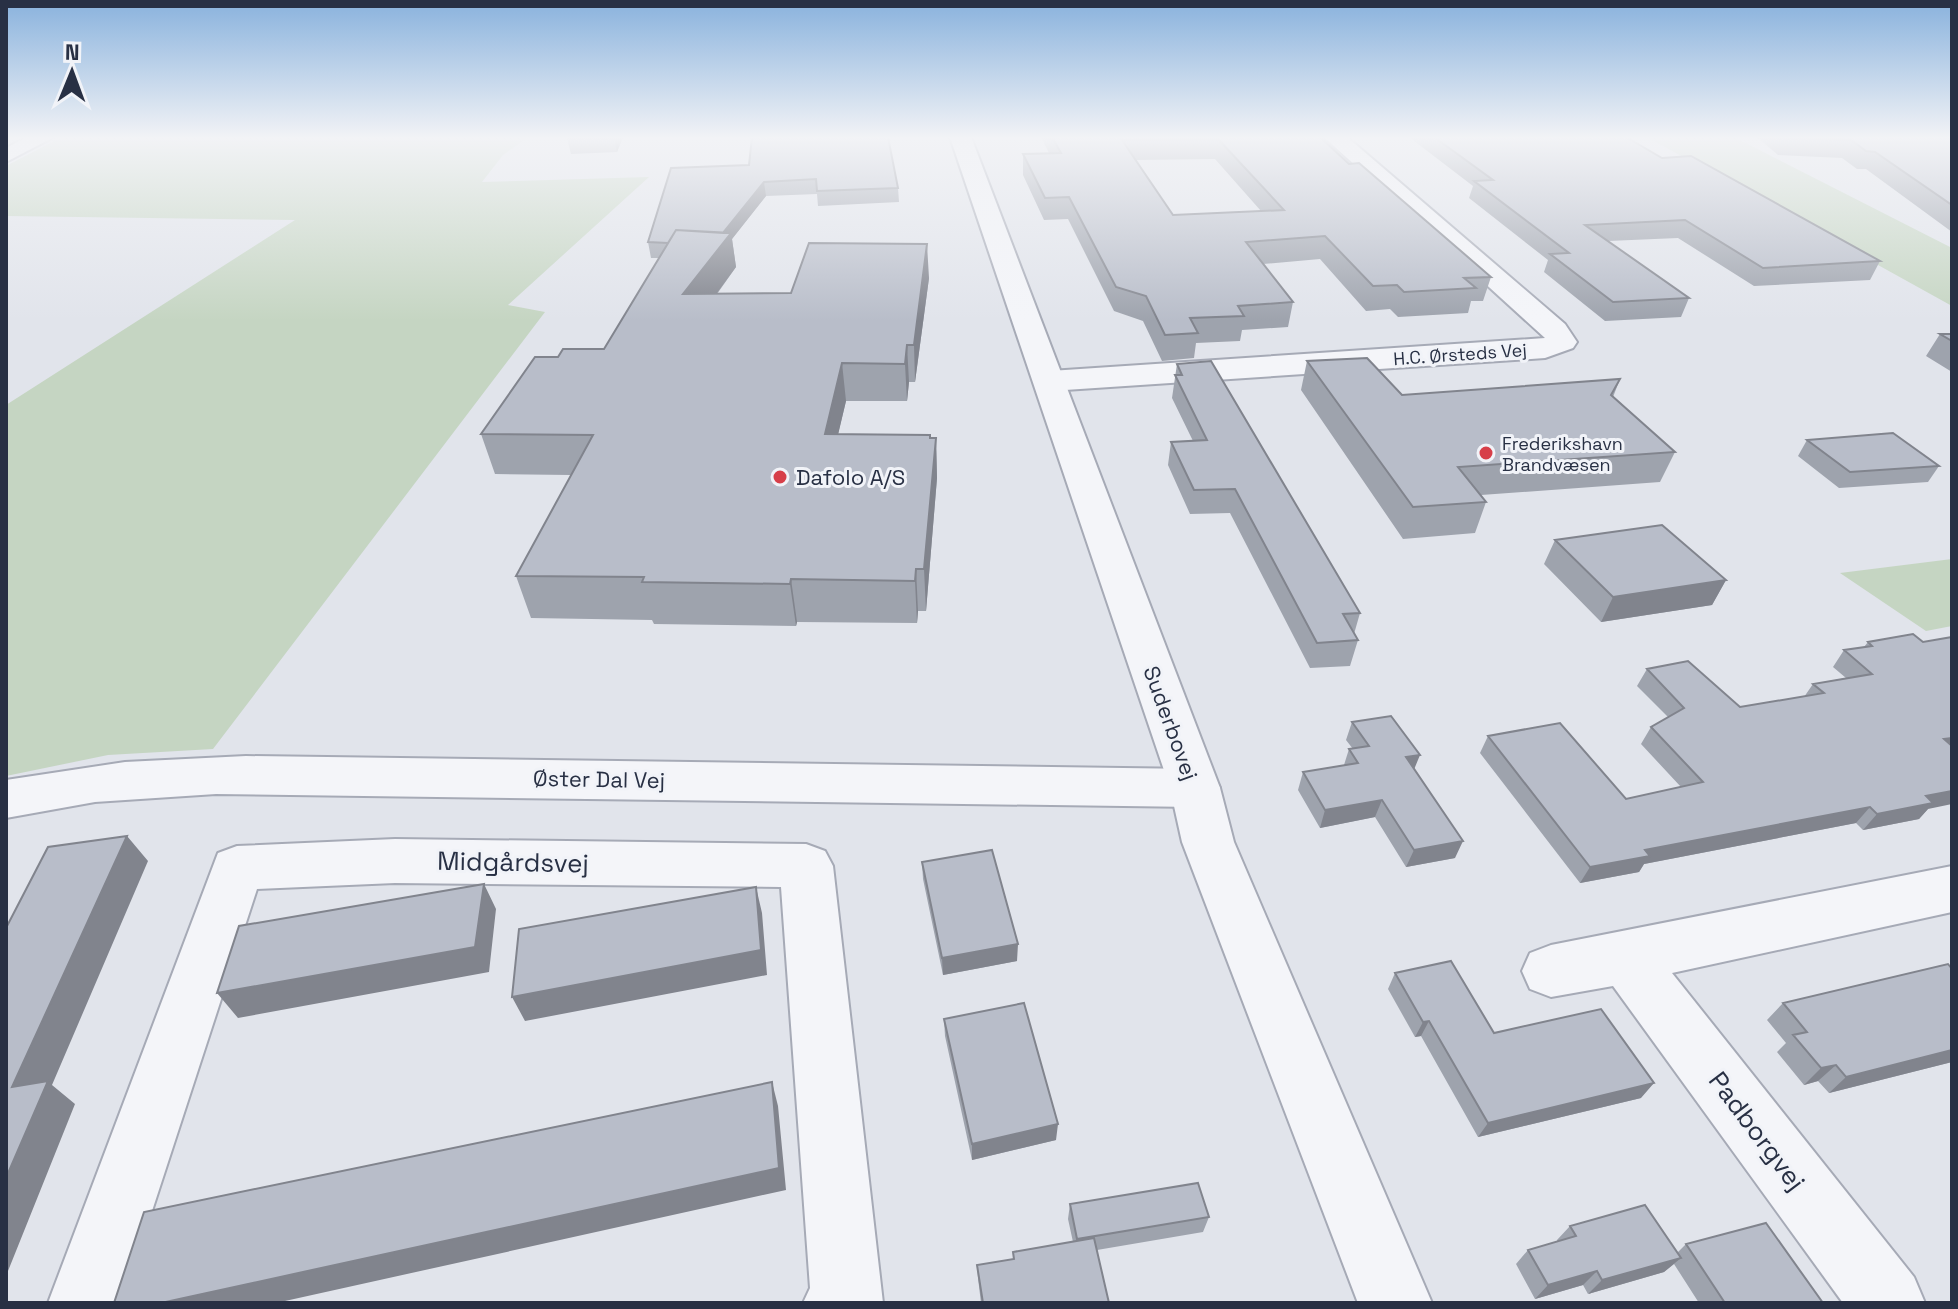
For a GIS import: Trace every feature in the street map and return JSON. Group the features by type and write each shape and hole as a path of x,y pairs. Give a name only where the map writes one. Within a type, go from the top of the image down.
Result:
{"street":[{"name":"Suderbovej","path":"983,198 1195,788 1208,842 1395,1303"},
{"name":"H.C. Ørsteds Vej","path":"1050,381 1545,349 1562,342 1555,330 1404,198"},
{"name":"Øster Dal Vej","path":"6,799 40,791 157,776 246,775 1195,788"},
{"name":"Midgårdsvej","path":"85,1303 237,868 395,861 806,866 847,1301 840,1303"},
{"path":"1551,971 1952,889"},
{"name":"Padborgvej","path":"1626,958 1888,1303"}],"green space":[{"path":"6,198 626,198 508,305 545,312 213,749 108,755 6,776 6,405 295,220 6,216"},
{"path":"1757,198 1854,198 1952,248 1952,306"},
{"path":"1952,559 1952,626 1926,631 1840,573"}],"building":[{"path":"662,198 751,198 723,233 676,230 668,243 648,242"},
{"path":"1070,198 1161,198 1173,215 1284,210 1273,198 1400,198 1491,277 1464,278 1476,288 1404,292 1397,285 1373,286 1325,236 1246,242 1293,302 1238,306 1244,316 1190,318 1198,333 1165,335 1146,296 1116,287"},
{"path":"1497,198 1767,198 1880,261 1763,268 1685,220 1585,225 1689,298 1613,302 1550,254 1569,253"},
{"name":"Dafolo A/S","path":"676,230 731,233 683,294 791,293 809,243 927,244 914,345 907,345 905,364 842,363 825,434 930,435 930,438 936,438 924,569 916,569 915,581 791,579 790,584 642,582 644,577 516,576 593,435 481,434 535,357 558,357 563,349 604,349"},
{"path":"1940,334 1952,334 1952,341"},
{"path":"1367,358 1402,395 1620,379 1611,395 1675,452 1458,467 1486,502 1413,507 1307,361"},
{"path":"1211,361 1360,613 1343,614 1358,640 1317,643 1235,489 1194,490 1171,442 1207,440 1175,375 1182,375 1177,364"},
{"path":"1893,433 1939,466 1850,472 1807,440"},
{"path":"1662,525 1726,580 1613,597 1555,540"},
{"path":"1913,634 1923,642 1952,637 1952,738 1944,739 1952,746 1952,791 1926,796 1933,803 1877,814 1870,807 1645,850 1650,856 1590,867 1488,736 1560,723 1626,799 1703,782 1651,727 1684,708 1647,669 1688,661 1740,707 1824,693 1813,684 1872,674 1844,650 1872,646 1868,642"},
{"path":"1391,716 1420,755 1406,757 1463,841 1414,850 1382,800 1325,810 1303,772 1358,763 1349,749 1369,746 1352,722"},
{"path":"127,836 12,1087 48,1081 6,1178 6,928 48,847"},
{"path":"992,850 1018,944 942,958 922,862"},
{"path":"484,884 475,947 217,993 239,926"},
{"path":"756,887 761,950 512,997 519,929"},
{"path":"1451,961 1494,1033 1601,1009 1654,1083 1488,1123 1429,1021 1423,1022 1395,973"},
{"path":"1948,964 1952,969 1952,1050 1846,1077 1836,1065 1821,1068 1793,1035 1807,1032 1783,1003"},
{"path":"1024,1003 1058,1124 972,1144 944,1019"},
{"path":"772,1082 779,1168 161,1303 114,1303 144,1212"},
{"path":"1198,1183 1209,1217 1077,1239 1070,1204"},
{"path":"1645,1205 1681,1258 1602,1280 1597,1271 1548,1285 1528,1250 1576,1236 1570,1226"},
{"path":"1766,1223 1823,1303 1725,1303 1686,1244"},
{"path":"1094,1238 1109,1303 983,1303 977,1265 1014,1259 1013,1252"}],"place":[{"name":"Frederikshavn Brandvæsen","path":"1486,453"},
{"name":"Dafolo A/S","path":"780,477"}]}
